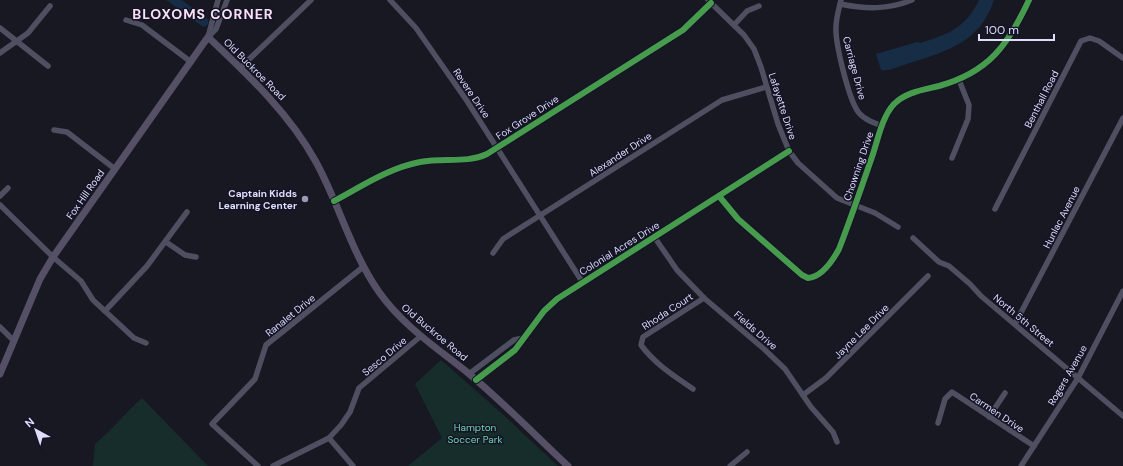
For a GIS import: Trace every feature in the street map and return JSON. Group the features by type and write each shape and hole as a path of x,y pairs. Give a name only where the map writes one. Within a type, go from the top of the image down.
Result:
{"main road":[{"name":"Fox Hill Road","path":"0,374 40,279 53,257 208,37"},
{"name":"Old Buckroe Road","path":"208,37 272,99 290,121 316,162 364,267 386,301 421,336 476,380 568,466"}],"street":[{"path":"208,37 218,0"},
{"path":"208,37 216,29 227,0"},
{"path":"240,68 311,0"},
{"name":"Revere Drive","path":"390,0 416,28 498,148 583,283"},
{"path":"840,2 876,9 899,5 912,0"},
{"name":"Chowning Drive","path":"719,196 738,220 802,276 808,278 820,273 834,258 855,206 883,126 893,105 901,98 959,80 979,69 996,55 1012,35 1029,0"},
{"name":"Fox Grove Drive","path":"334,201 384,174 406,165 439,159 470,160 498,148 683,30 709,2"},
{"name":"Lafayette Drive","path":"709,2 744,35 754,49 778,124 789,151 803,170 837,198 875,213 898,227"},
{"name":"Carriage Drive","path":"840,2 836,28 837,41 855,106 864,118 883,126"},
{"path":"0,53 16,40 28,33 50,6"},
{"path":"734,25 747,11 759,6"},
{"path":"126,20 142,25 191,62"},
{"path":"0,28 48,66"},
{"name":"Benthall Road","path":"996,208 1081,41 1090,38 1094,39 1123,58"},
{"path":"952,158 968,119 969,105 959,80"},
{"name":"Alexander Drive","path":"493,253 503,239 722,100 766,87"},
{"name":"Hunlac Avenue","path":"1016,324 1123,118"},
{"path":"54,130 67,132 115,169"},
{"name":"Colonial Acres Drive","path":"476,380 515,350 550,305 789,151"},
{"path":"0,196 8,188"},
{"path":"0,205 53,257 81,281 94,300 105,311 134,338 146,343"},
{"path":"105,311 147,266 187,212"},
{"name":"Fields Drive","path":"655,238 677,270 704,298 764,348 784,369 833,432 837,442"},
{"name":"North 5th Street","path":"913,238 939,262 949,266 1123,416"},
{"path":"166,242 185,255 196,257"},
{"name":"Ranalet Drive","path":"258,466 212,424 255,379 266,345 364,267"},
{"name":"Jayne Lee Drive","path":"803,395 826,378 928,276"},
{"name":"Rogers Avenue","path":"1021,466 1078,378 1123,291"},
{"name":"Rhoda Court","path":"693,389 666,370 647,353 641,345 643,337 704,298"},
{"path":"0,327 14,341"},
{"name":"Sesco Drive","path":"273,466 330,438 342,425 350,412 359,388 421,336"},
{"name":"Colonial Acres Drive","path":"469,374 514,340 523,338"},
{"name":"Carmen Drive","path":"938,423 945,400 952,392 1034,446"},
{"path":"989,417 1005,393"},
{"path":"330,438 353,466"},
{"path":"730,466 748,452"}],"green space":[{"path":"166,0 179,0 203,18 202,24"},
{"name":"Hampton Soccer Park","path":"441,360 498,410 558,466 408,466 442,438 415,384"},
{"path":"142,398 208,466 93,466 95,444"}],"water":[{"path":"979,0 994,0 988,14 980,26 961,43 924,59 891,69 881,70 876,54 939,37 955,29 962,24 974,10"}],"waterway":[{"path":"174,0 204,22"}],"cycle path":[{"path":"719,196 738,219 802,275 808,278 818,275 830,263 839,249 865,178 881,128 890,109 899,100 909,94 956,80 984,65 995,55 1004,43 1013,30 1029,0"},
{"path":"334,201 376,178 409,165 437,160 471,159 487,154 683,30 711,3"},
{"path":"476,380 515,350 544,311 557,299 789,151"}],"place":[{"name":"Captain Kidds Learning Center","path":"305,199"}],"district":[{"name":"BLOXOMS CORNER","path":"203,14"}]}
